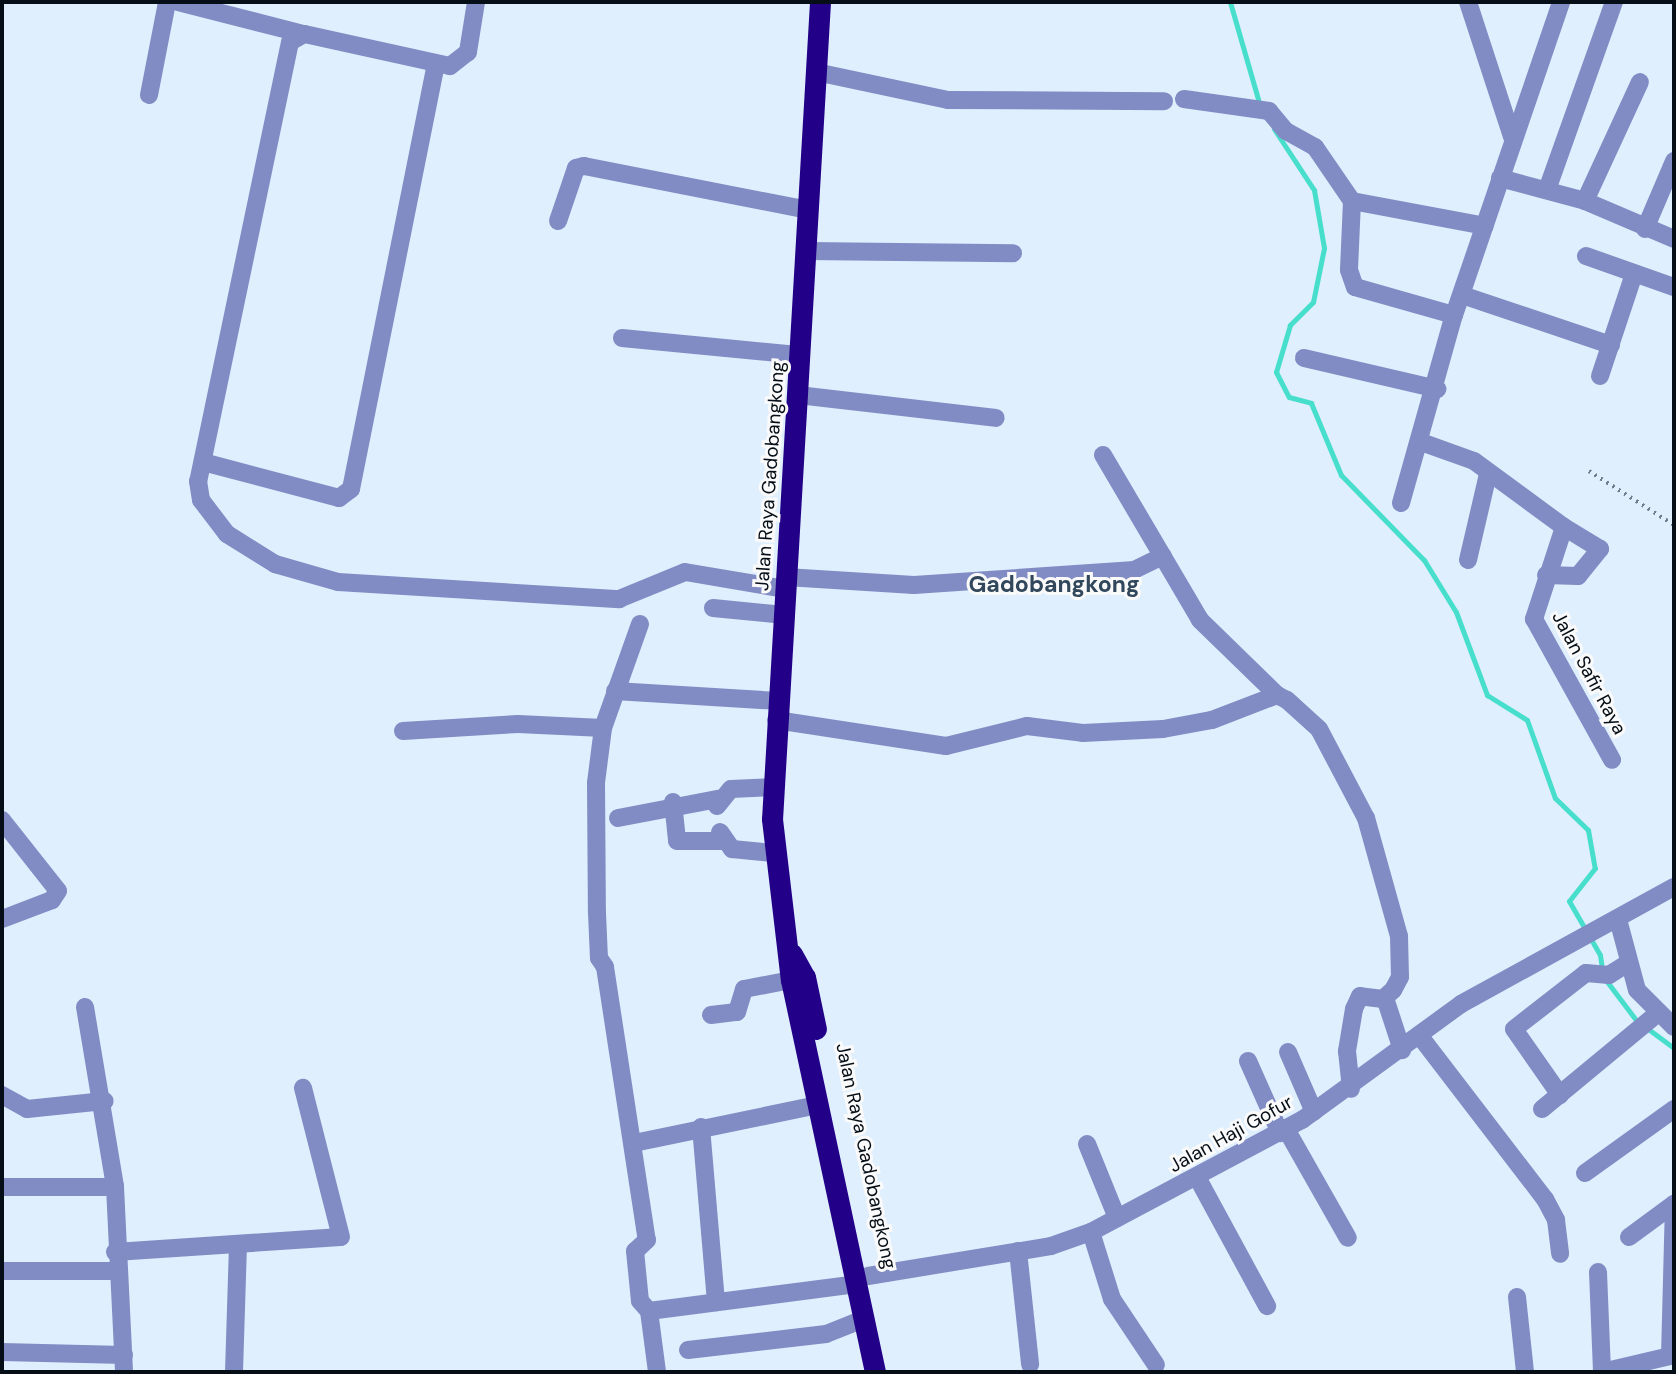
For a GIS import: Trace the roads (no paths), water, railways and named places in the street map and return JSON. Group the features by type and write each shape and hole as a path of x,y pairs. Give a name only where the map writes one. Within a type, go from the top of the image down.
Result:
{"highway":[{"name":"Jalan Raya Gadobangkong","path":"820,2 772,787 774,853 791,952 791,981 818,1105 888,1372"},
{"name":"Jalan Raya Gadobangkong","path":"791,952 805,977 862,1280 863,1320 875,1372"}],"street":[{"path":"149,95 167,2"},
{"path":"178,2 436,65 457,64 468,52 476,2"},
{"path":"1468,2 1512,137"},
{"path":"1401,503 1437,389 1454,314 1465,296 1512,137 1560,2"},
{"path":"1548,190 1614,2"},
{"path":"304,34 290,42 203,462 201,500 227,534 275,564 338,582 619,599 685,572 786,583 914,585 1134,570 1163,556"},
{"path":"203,462 339,498 351,489 436,65"},
{"path":"816,72 948,100 1164,100"},
{"path":"1585,201 1640,82"},
{"path":"1184,99 1250,105 1269,111 1286,131 1315,147 1352,201 1349,270 1355,287 1454,314"},
{"path":"1645,229 1674,161"},
{"path":"558,221 576,168 584,166 808,209"},
{"path":"1500,178 1585,201 1645,229 1674,239"},
{"path":"1352,201 1485,226"},
{"path":"806,251 1013,253"},
{"path":"1586,256 1674,287"},
{"path":"1600,376 1634,274"},
{"path":"1465,296 1611,345"},
{"path":"622,338 800,355"},
{"path":"1304,359 1437,389"},
{"path":"798,395 996,418"},
{"path":"1421,442 1474,461 1488,474 1600,549 1578,576 1546,575"},
{"path":"1103,455 1216,639 1277,695 1314,722 1366,818 1402,957 1400,977 1385,998"},
{"path":"1468,560 1488,474"},
{"name":"Jalan Safir Raya","path":"1564,527 1534,608 1536,628 1612,760"},
{"path":"713,608 784,615"},
{"path":"640,624 603,728 596,783 599,958 634,1143 647,1240 635,1251 640,1301 649,1311 657,1372"},
{"path":"615,691 777,710 946,746 1027,726 1083,733 1163,729 1212,720 1277,695"},
{"path":"403,731 518,724 603,728"},
{"path":"618,818 673,803 718,802 731,789 772,787"},
{"path":"673,803 677,841 722,836 751,854 774,853"},
{"path":"2,820 58,891 52,900 2,919"},
{"path":"1651,1021 1625,965 1619,923 1671,893"},
{"name":"Jalan Haji Gofur","path":"649,1311 862,1280 1018,1251 1091,1233 1283,1131 1351,1088 1419,1035 1576,939 1619,923"},
{"path":"1560,1095 1513,1031 1601,973 1625,965"},
{"path":"711,1015 739,1010 744,989 791,981"},
{"path":"1351,1088 1347,1051 1359,997 1385,998"},
{"path":"1385,998 1402,1050"},
{"path":"2,1352 124,1363 115,1252 115,1187 105,1101 85,1007"},
{"path":"1651,1021 1674,1027"},
{"path":"1542,1110 1651,1021"},
{"path":"1419,1035 1545,1199 1556,1220 1560,1254"},
{"path":"1287,1052 1314,1112"},
{"path":"1248,1061 1283,1131 1348,1238"},
{"path":"115,1252 238,1248 341,1237 303,1088"},
{"path":"2,1095 27,1109 105,1101"},
{"path":"634,1143 701,1127 818,1105"},
{"path":"1585,1173 1674,1109"},
{"path":"701,1127 716,1302"},
{"path":"1087,1144 1117,1218"},
{"path":"1197,1177 1267,1306"},
{"path":"2,1187 115,1187"},
{"path":"1629,1237 1674,1204"},
{"path":"1598,1272 1602,1372 1670,1356 1674,1204"},
{"path":"1091,1233 1112,1299 1156,1365"},
{"path":"234,1372 238,1248"},
{"path":"1018,1251 1030,1364"},
{"path":"2,1271 116,1270"},
{"path":"1517,1297 1525,1372"},
{"path":"688,1350 825,1334 863,1320"}],"waterway":[{"path":"1230,2 1260,106"},
{"path":"1274,129 1314,190 1324,248 1313,302 1290,325 1276,372 1289,397 1311,403 1341,475 1424,560 1456,612 1487,695 1527,720 1555,798 1588,830 1595,868 1569,901 1600,955 1602,970"},
{"path":"1605,979 1636,1020 1674,1048"}],"district":[{"name":"Gadobangkong","path":"1054,584"}]}
